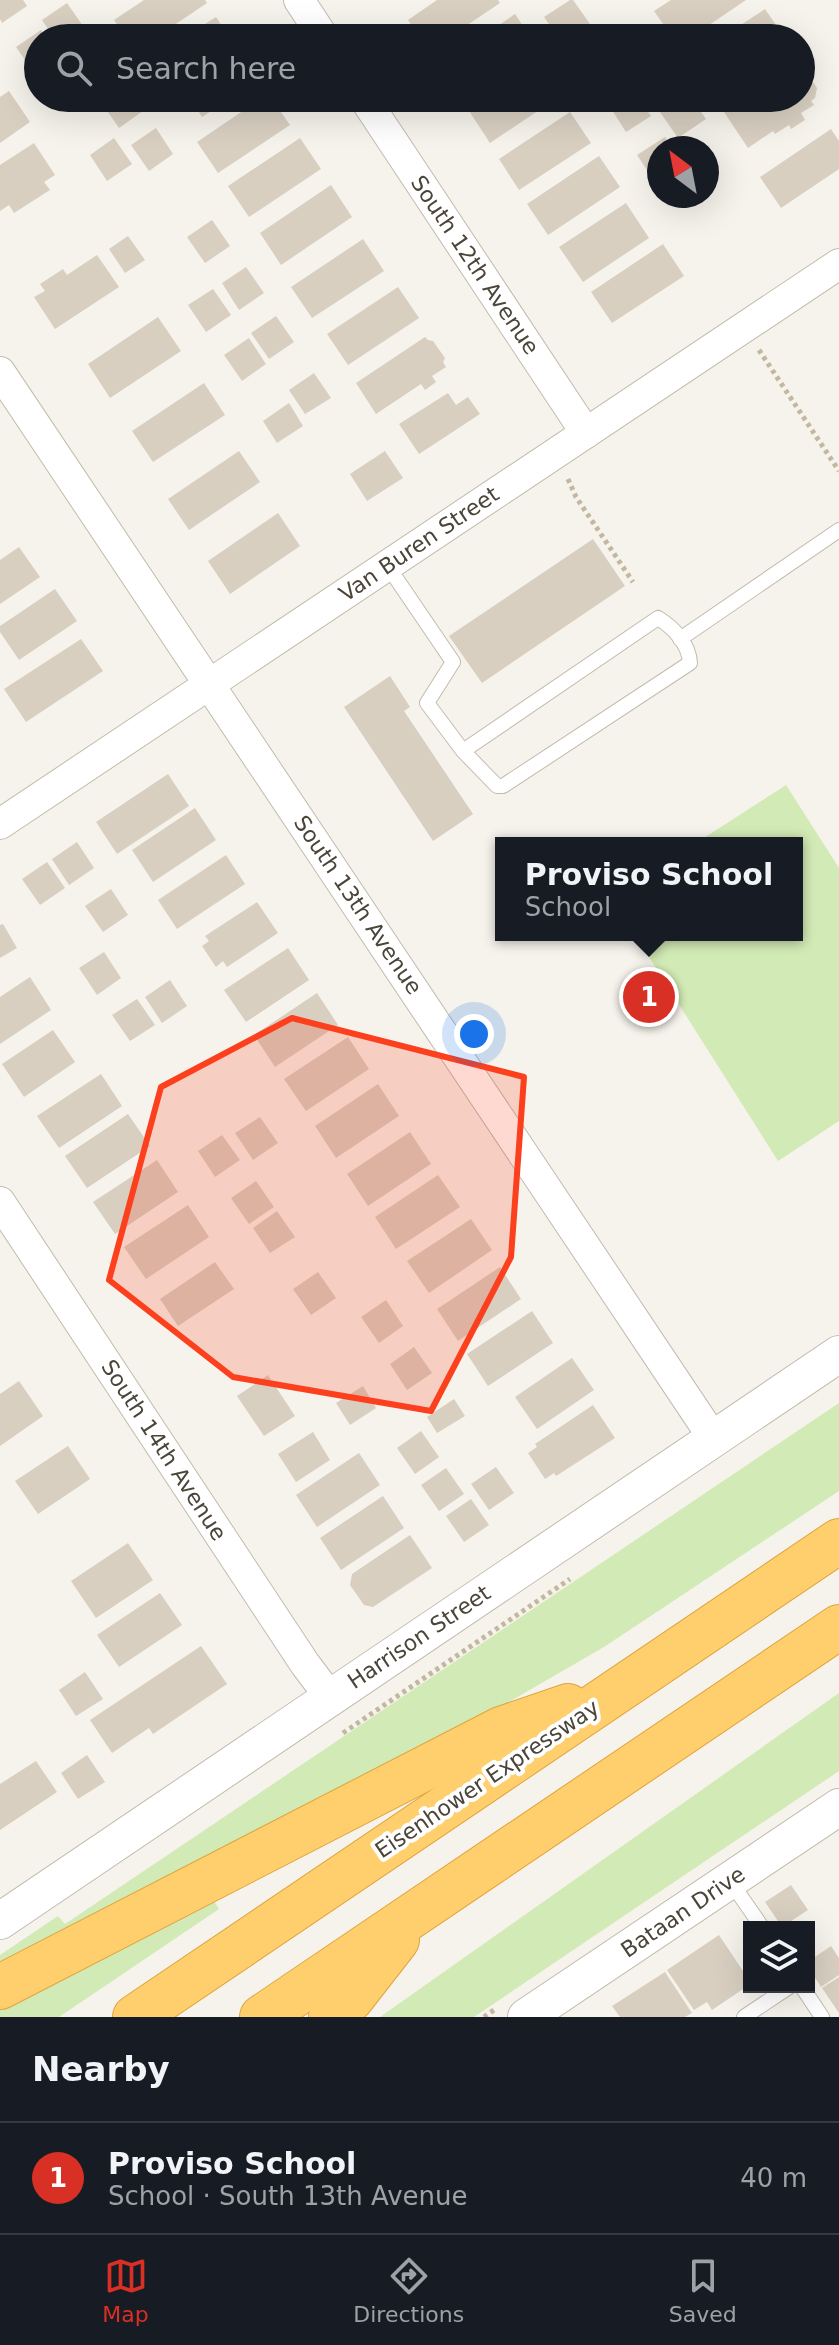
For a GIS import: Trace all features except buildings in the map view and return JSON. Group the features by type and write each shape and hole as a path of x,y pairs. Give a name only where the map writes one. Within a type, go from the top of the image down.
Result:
{"highway":[{"name":"Eisenhower Expressway","path":"135,2017 839,1541"},
{"path":"262,2017 839,1627"},
{"path":"0,1987 501,1729 627,1685"},
{"path":"331,2017 351,1999 421,1910"}],"street":[{"path":"299,0 315,24"},
{"name":"South 12th Avenue","path":"373,112 586,433"},
{"name":"Van Buren Street","path":"0,824 839,264"},
{"name":"South 13th Avenue","path":"0,372 714,1439"},
{"name":"South 14th Avenue","path":"0,1202 305,1664 330,1697"},
{"name":"Harrison Street","path":"0,1921 839,1354"},
{"name":"Bataan Drive","path":"526,2017 839,1807"}],"lane":[{"path":"680,639 839,530"},
{"path":"387,565 453,662 427,703 463,751 492,784 503,786 690,663 689,650 668,624 658,618 463,751"},
{"path":"730,1880 758,1921"},
{"path":"744,2017 780,1993"},
{"path":"806,1993 822,2017"}],"path":[{"path":"756,346 839,471"},
{"path":"566,475 576,497 633,582"}],"highlighted area":[{"path":"292,1018 524,1077 511,1257 431,1411 233,1377 109,1280 161,1087"}],"green space":[{"path":"786,785 839,868 839,1121 778,1161 639,941 803,941 803,837 705,837"},
{"path":"839,1403 839,1491 604,1647 436,1744 0,1972 0,1955 58,1916 65,1924"},
{"path":"839,1693 839,1771 474,2017 380,2017"},
{"path":"210,1895 219,1909 59,2017 0,2017 0,2002"}],"place":[{"name":"Proviso School","path":"649,997"}]}
